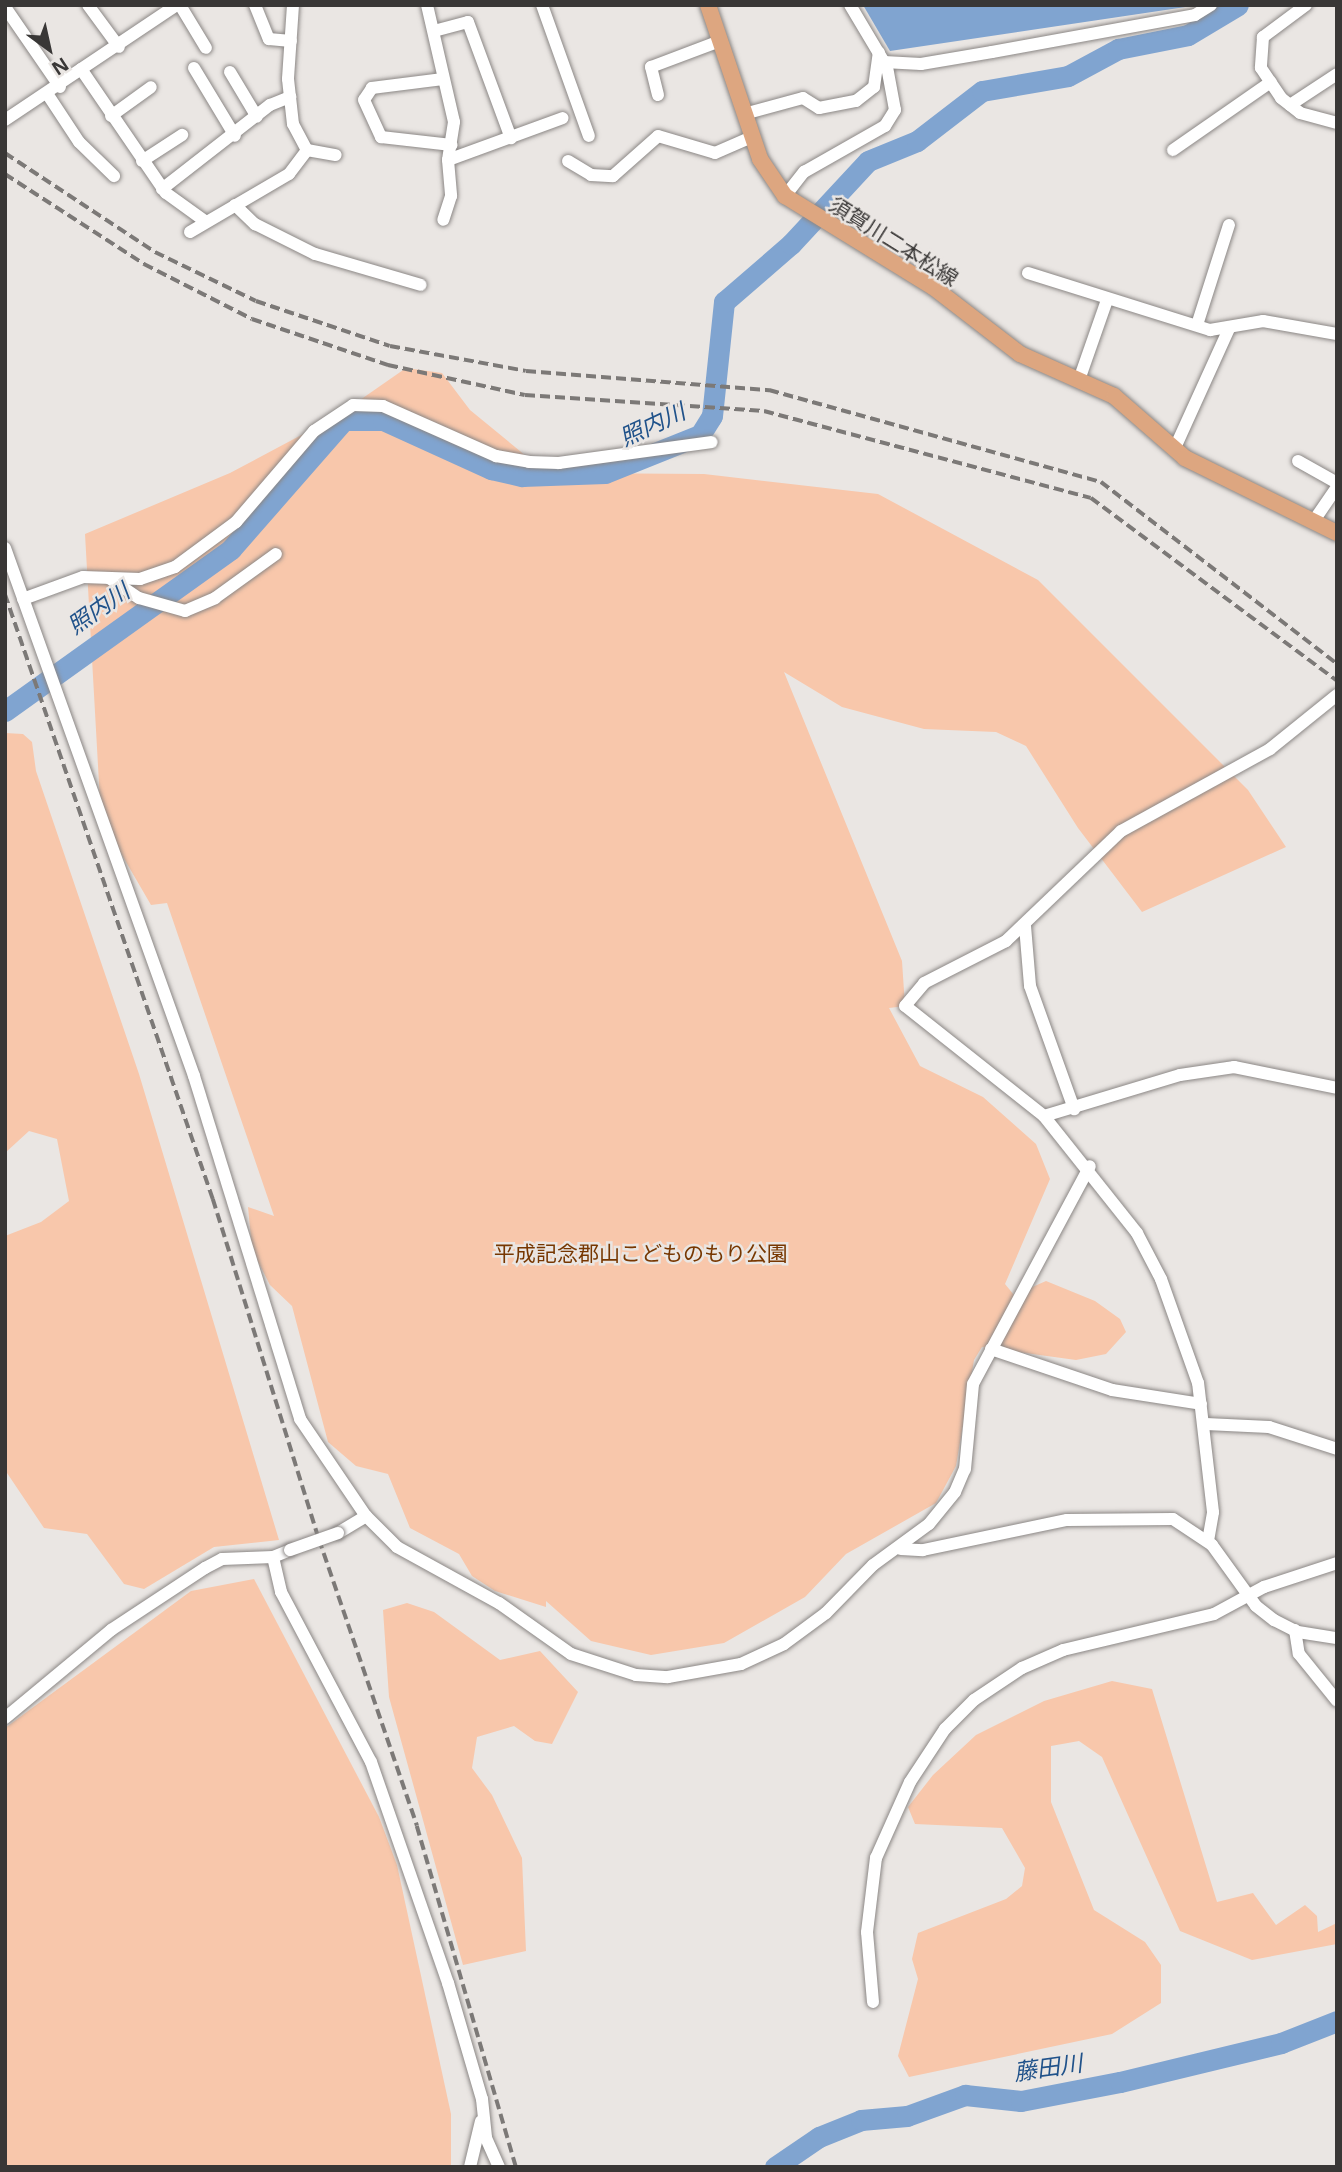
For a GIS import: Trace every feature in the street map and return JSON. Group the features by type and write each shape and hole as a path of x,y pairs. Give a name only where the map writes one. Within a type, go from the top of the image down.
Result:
{"main road":[{"name":"須賀川二本松線","path":"708,5 765,169 791,201 933,287 1020,355 1080,377 1114,396 1174,450 1337,533"}],"street":[{"path":"88,5 119,47"},
{"path":"5,120 48,95 81,69 119,47 139,26 179,5 206,48"},
{"path":"255,5 269,39 291,41"},
{"path":"293,5 290,97 293,124 307,150"},
{"path":"427,5 454,122 448,160 451,197 443,220"},
{"path":"542,5 589,136"},
{"path":"791,201 812,166 888,124 895,102 881,57 850,5"},
{"path":"881,57 955,59 1195,15 1211,5"},
{"path":"1307,5 1261,41 1261,68 1290,105 1320,121 1337,123"},
{"path":"8,16 60,87"},
{"path":"434,31 468,22 511,138"},
{"path":"657,95 651,67 720,41"},
{"path":"744,114 803,98 819,108 856,101 874,87 881,57"},
{"path":"194,68 235,136"},
{"path":"81,69 162,189 205,221"},
{"path":"230,72 257,117"},
{"path":"1290,105 1337,74"},
{"path":"443,79 372,88 363,100 381,137 452,145"},
{"path":"1173,150 1271,82"},
{"path":"111,116 151,87"},
{"path":"48,95 79,142 114,176"},
{"path":"162,189 257,117 290,97"},
{"path":"448,160 563,118"},
{"path":"142,161 182,135"},
{"path":"568,161 591,175 612,176 658,136 715,153 752,137"},
{"path":"307,150 336,155"},
{"path":"190,232 289,174 307,150"},
{"path":"234,205 255,224 315,254 421,285"},
{"path":"1197,326 1229,225"},
{"path":"1028,274 1197,326 1229,330 1263,321 1337,334"},
{"path":"1080,377 1107,300"},
{"path":"1174,450 1229,330"},
{"path":"23,599 83,577 151,577 212,543 314,432 354,405 383,406 496,456 529,462 559,463 712,442"},
{"path":"1298,460 1337,485 1313,522"},
{"path":"5,548 194,1076 300,1419 366,1516 397,1547 499,1603 571,1654 636,1675 706,1672 785,1644 826,1613 873,1565 901,1549 929,1524 961,1480 973,1384 1090,1166"},
{"path":"109,578 139,598 185,611 207,603 276,554"},
{"path":"1208,1541 1213,1523 1206,1424 1161,1279 1137,1233 1090,1166 1044,1116 905,1006 924,983 966,966 1025,926 1121,831 1270,749 1337,695"},
{"path":"1025,926 1030,986 1074,1109"},
{"path":"1044,1116 1074,1109 1140,1085 1234,1067 1337,1088"},
{"path":"991,1349 1124,1394 1201,1404"},
{"path":"1206,1424 1269,1427 1337,1449"},
{"path":"5,1718 111,1630 205,1568 222,1559 273,1557 338,1533 366,1516"},
{"path":"901,1549 923,1550 1067,1520 1179,1520 1208,1541 1250,1597 1274,1620 1295,1630 1337,1638"},
{"path":"273,1557 281,1592 372,1762 448,1983 483,2118 499,2167"},
{"path":"873,2002 867,1932 876,1857 890,1817 945,1729 997,1682 1063,1650 1214,1614 1337,1563"},
{"path":"1295,1630 1299,1654 1337,1702"},
{"path":"470,2167 483,2118"}],"green space":[{"name":"平成記念郡山こどものもり公園","path":"406,368 442,373 470,410 526,456 566,473 704,474 878,494 1038,580 1248,790 1286,847 1142,912 1078,828 1026,746 996,732 924,729 842,707 784,672 902,961 905,1006 889,1008 920,1066 983,1097 1036,1144 1050,1179 1005,1284 1014,1295 1046,1281 1095,1301 1120,1319 1126,1332 1106,1354 1076,1360 982,1347 974,1360 956,1466 936,1503 846,1554 805,1597 724,1643 651,1655 591,1641 546,1601 546,1607 495,1591 472,1576 459,1554 410,1528 388,1474 356,1466 328,1442 292,1306 270,1285 252,1250 248,1207 274,1216 167,903 151,905 101,819 85,534 230,473 337,416"},
{"path":"5,733 23,734 32,742 36,771 139,1074 279,1540 214,1547 144,1589 124,1584 87,1534 44,1528 5,1470 5,1236 41,1222 69,1201 57,1139 29,1131 5,1153"},
{"path":"254,1579 379,1817 397,1865 451,2114 451,2167 5,2167 5,1728 191,1591"},
{"path":"407,1603 434,1612 500,1660 540,1651 578,1692 552,1744 535,1741 514,1726 477,1737 472,1768 492,1795 522,1858 526,1951 463,1965 389,1697 383,1610"},
{"path":"1112,1681 1152,1689 1217,1902 1253,1893 1276,1925 1305,1905 1317,1916 1318,1932 1337,1923 1337,1944 1252,1960 1180,1931 1102,1757 1079,1741 1051,1746 1051,1802 1094,1910 1145,1942 1161,1965 1161,2003 1112,2034 909,2077 898,2056 918,1979 912,1959 918,1933 1006,1899 1022,1886 1025,1868 1002,1828 915,1824 908,1807 933,1775 976,1735 1044,1701"}],"water":[{"path":"863,5 1199,5 890,51"}],"waterway":[{"name":"照内川","path":"5,711 231,549 344,420 383,420 491,469 522,476 605,473 700,435 712,416 724,302 791,244 868,161 917,141 982,91 1068,76 1118,49 1188,35 1238,5"},
{"name":"藤田川","path":"775,2167 819,2137 861,2120 907,2116 965,2095 1021,2101 1120,2082 1281,2043 1337,2021"}],"railway":[{"path":"5,153 155,252 256,301 390,346 526,371 769,390 1101,482 1337,664"},
{"path":"5,174 144,264 252,319 388,365 525,395 764,411 1091,498 1337,681"},
{"path":"5,594 213,1199 319,1539 417,1826 516,2167"}]}
